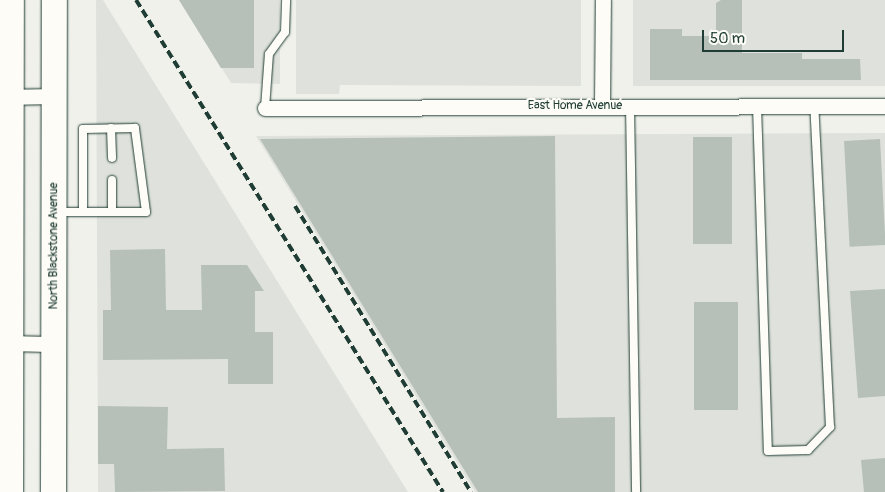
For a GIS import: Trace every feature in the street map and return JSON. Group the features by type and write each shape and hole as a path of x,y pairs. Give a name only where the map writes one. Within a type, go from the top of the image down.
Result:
{"main road":[{"path":"10,0 6,97 5,343 10,492"},
{"name":"North Blackstone Avenue","path":"53,492 54,0"}],"street":[{"path":"602,105 603,0"},
{"path":"6,97 54,96"},
{"name":"East Home Avenue","path":"265,108 757,104 885,106"},
{"path":"5,343 53,344"}],"lane":[{"path":"265,108 269,54 285,32 286,0"},
{"path":"757,104 768,451 808,450 830,427 814,104"},
{"path":"630,105 636,492"},
{"path":"111,128 112,158"},
{"path":"54,212 83,212 146,212 136,128 83,129 83,212"},
{"path":"112,180 112,212"}],"shaded area":[{"path":"96,0 103,0 408,492 98,492"},
{"path":"179,0 280,0 280,84 231,83"},
{"path":"296,0 581,0 581,86 340,85 339,94 296,94"},
{"path":"633,0 885,0 885,86 633,86"},
{"path":"885,133 885,492 475,492 256,136"}],"building":[{"path":"179,0 254,0 254,68 221,68"},
{"path":"721,0 742,0 742,53 802,53 802,59 860,59 861,80 650,80 650,29 682,29 682,36 716,36 716,3"},
{"path":"555,136 557,418 615,417 615,492 478,492 260,139"},
{"path":"693,137 732,137 732,244 693,244"},
{"path":"880,139 885,245 850,247 844,141"},
{"path":"165,249 166,310 202,310 201,265 247,265 264,291 255,291 255,332 273,332 273,384 228,384 228,359 103,360 103,310 111,310 110,250"},
{"path":"885,289 885,396 858,398 850,291"},
{"path":"694,302 738,302 738,410 694,410"},
{"path":"98,406 168,407 167,449 224,448 225,491 115,492 114,464 98,464"},
{"path":"885,458 885,492 864,492 861,460"}],"railway":[{"path":"136,0 443,492"},
{"path":"295,206 471,492"}]}
